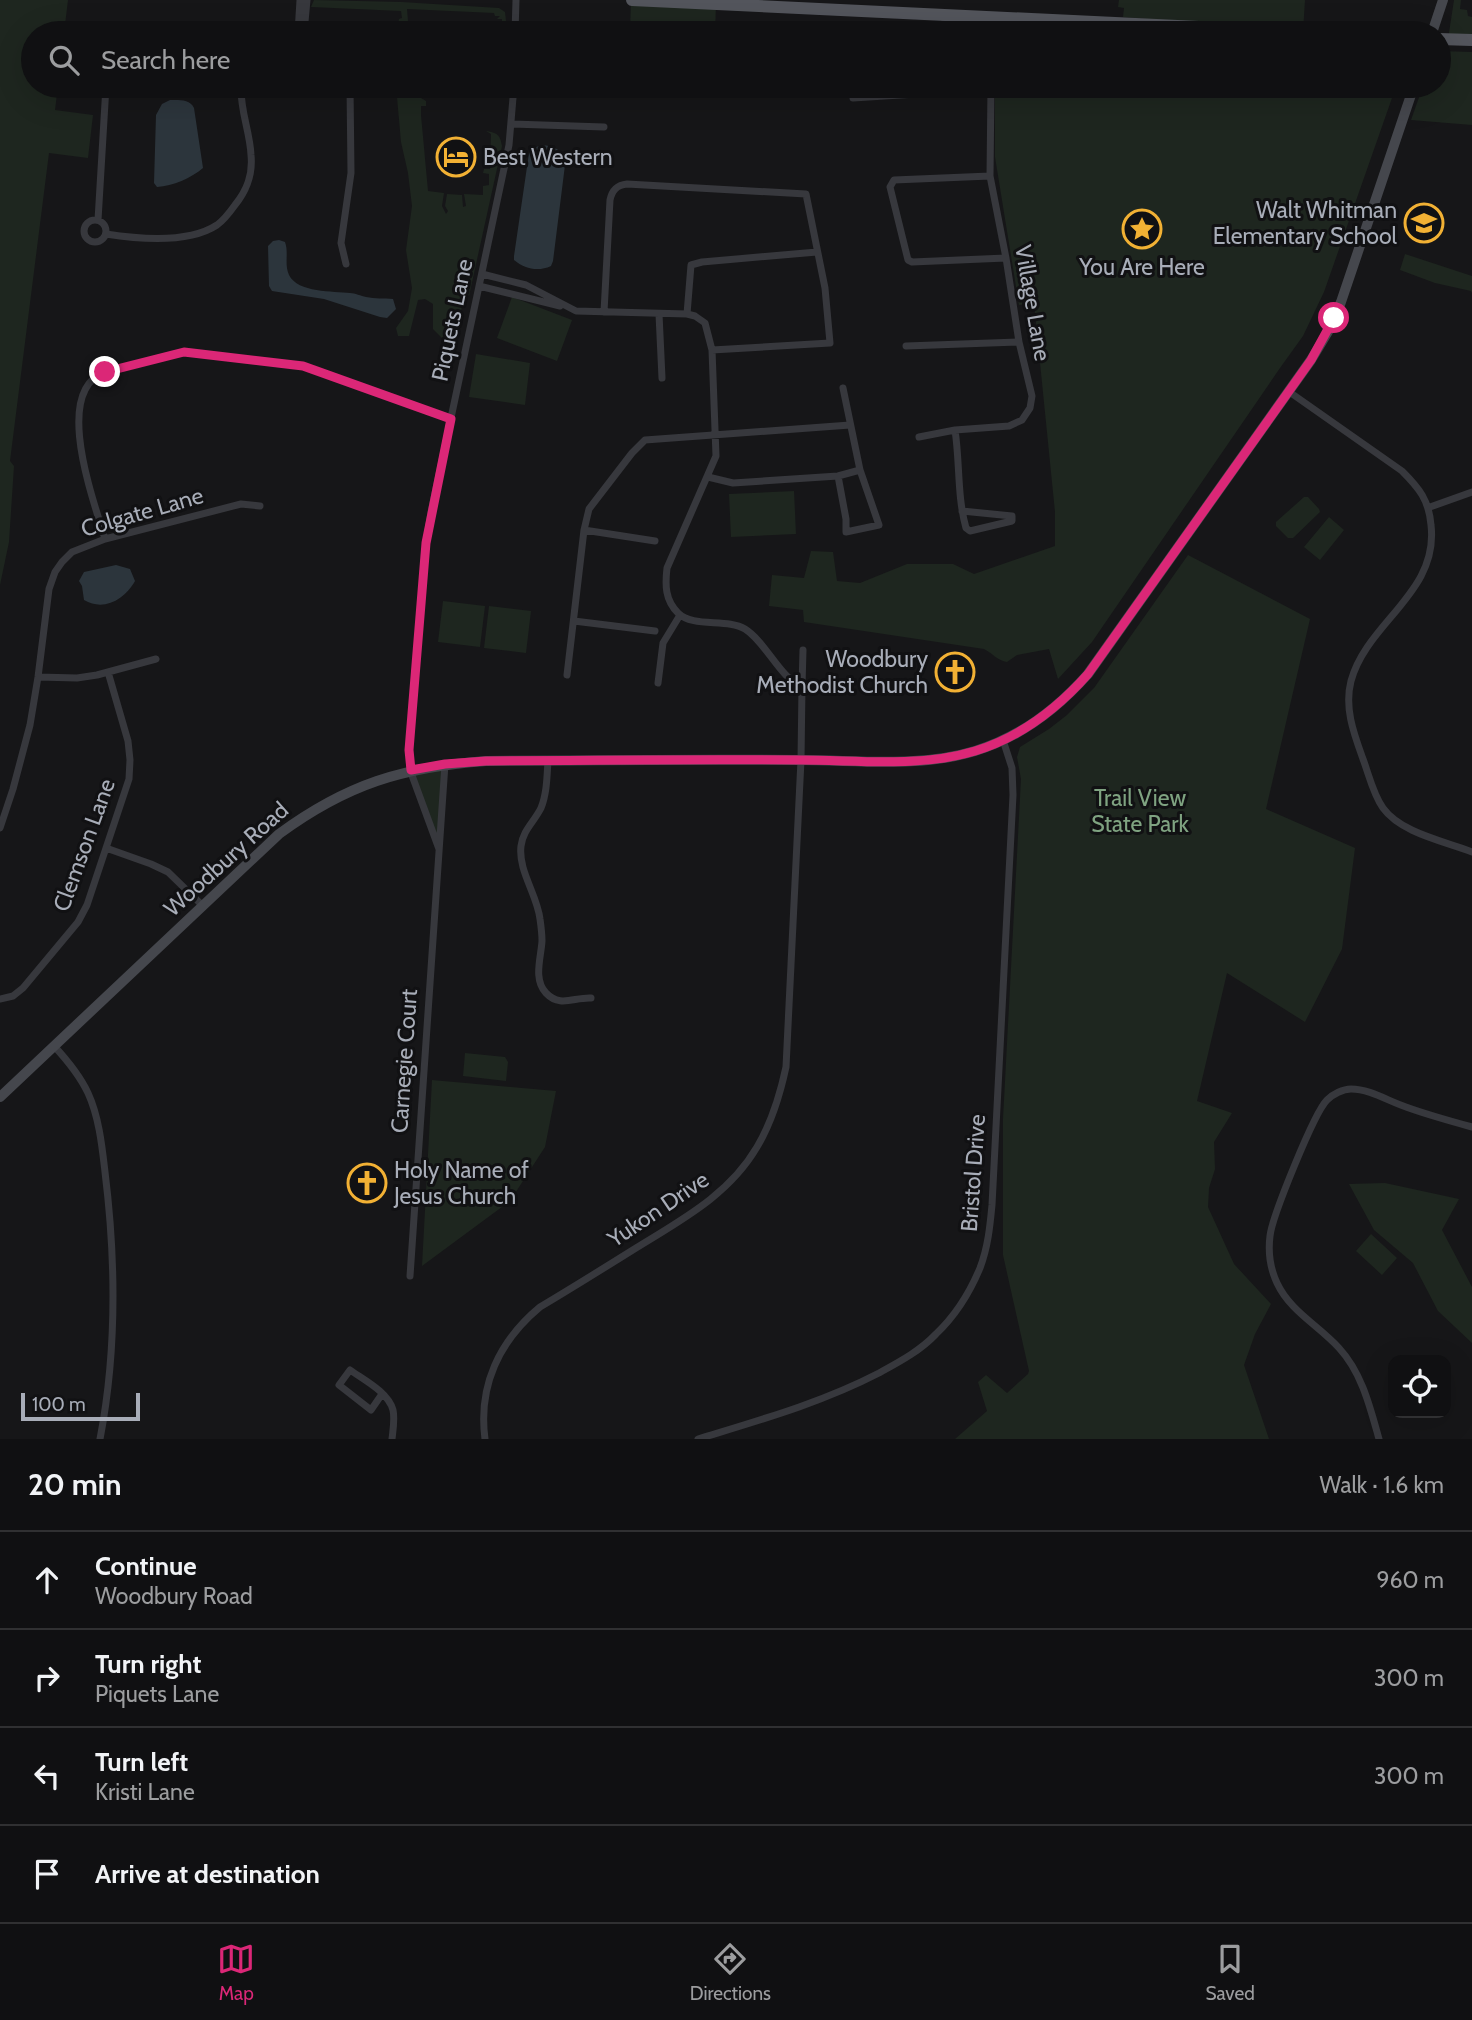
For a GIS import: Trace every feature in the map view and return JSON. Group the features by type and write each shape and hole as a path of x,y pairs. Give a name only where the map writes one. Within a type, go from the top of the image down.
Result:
{"main road":[{"path":"632,0 1071,21"},
{"path":"1436,21 1443,0"},
{"path":"1451,39 1472,40"},
{"name":"Woodbury Road","path":"0,1097 279,834 348,792 411,770 445,764 548,760 937,759 973,751 1003,740 1045,716 1088,674 1317,351 1341,302 1410,98"}],"street":[{"path":"299,21 300,0"},
{"path":"305,21 307,0"},
{"path":"515,21 516,0"},
{"path":"945,15 945,21"},
{"path":"98,220 105,98"},
{"path":"106,234 125,237 182,237 211,228 227,215 245,193 250,177 251,155 242,98"},
{"path":"346,264 341,243 351,173 351,98"},
{"name":"Piquets Lane","path":"411,770 409,750 426,543 505,170 513,98"},
{"name":"Village Lane","path":"919,437 955,430 1009,426 1022,420 1030,408 1032,396 1019,342 990,176 991,98"},
{"path":"512,124 604,127"},
{"path":"990,176 894,180 891,184 908,260 1006,258"},
{"path":"604,312 610,200 615,188 621,184 806,194 825,288 830,343 712,349"},
{"path":"98,220 104,224 106,234 102,240 94,242 85,236 84,229 88,223 98,220"},
{"path":"687,314 691,265 817,252"},
{"path":"482,274 526,285 576,312 687,314 705,323 712,349 716,456 667,568 665,585 669,600 680,615 698,621 736,625 748,631 789,679 802,686"},
{"path":"479,286 566,307"},
{"path":"659,314 662,378"},
{"path":"906,346 1019,342"},
{"path":"105,539 83,460 78,431 81,399 85,388 93,378 105,372 184,352 286,363 303,366 451,419"},
{"path":"838,476 845,532 879,525 860,470 843,388"},
{"path":"1289,391 1402,471 1414,482 1430,507 1433,539 1425,571 1363,653 1354,670 1350,684 1351,723 1377,797 1392,818 1404,827 1472,852"},
{"path":"567,674 584,530 589,509 645,440 850,425"},
{"path":"955,430 959,494 962,511 965,528 971,531 1013,521 1012,516 962,511"},
{"path":"708,477 733,483 838,476 860,470"},
{"path":"1430,507 1472,492"},
{"name":"Colgate Lane","path":"0,828 23,755 38,677 49,589 55,572 72,552 105,539 241,504 260,506"},
{"path":"584,530 655,541"},
{"path":"658,683 663,643 680,615"},
{"path":"574,621 655,631"},
{"name":"Yukon Drive","path":"485,1439 483,1420 490,1372 504,1346 525,1320 540,1307 714,1198 757,1147 779,1100 786,1067 801,760 803,650"},
{"path":"38,677 77,678 156,659"},
{"name":"Clemson Lane","path":"0,999 13,996 23,989 70,934 87,905 129,779 128,741 108,672"},
{"name":"Bristol Drive","path":"698,1439 822,1400 854,1386 916,1351 954,1314 980,1266 988,1240 992,1205 1013,795 1012,768 1003,740"},
{"path":"548,760 546,792 538,813 523,836 521,853 523,868 540,916 542,941 539,981 547,994 560,1002 591,998"},
{"name":"Carnegie Court","path":"410,1276 445,764"},
{"name":"Carnegie Court","path":"411,770 439,849"},
{"path":"106,848 151,863 168,872 202,905"},
{"path":"54,1046 80,1079 91,1100 102,1146 110,1212 113,1315 100,1439"},
{"path":"1379,1439 1363,1386 1351,1364 1322,1331 1296,1310 1279,1286 1271,1266 1270,1233 1317,1115 1327,1100 1337,1092 1349,1088 1372,1093 1440,1119 1472,1127"},
{"path":"383,1394 371,1410 339,1385 350,1370 383,1394 394,1414 393,1439"}],"green space":[{"path":"0,0 68,0 65,21 21,21 21,98 56,98 55,110 93,115 88,158 49,153 10,461 14,466 9,542 0,585"},
{"path":"314,0 499,8 505,12 506,21 497,19 500,16 495,16 494,13 407,9 408,21 399,21 402,18 401,11 311,7"},
{"path":"631,0 716,4 715,21 630,21"},
{"path":"1119,0 1305,0 1304,21 1171,21 1123,17 1124,8 1118,7"},
{"path":"1454,0 1461,0 1460,9 1467,10 1468,16 1472,17 1472,40 1451,39"},
{"path":"1451,51 1472,52 1472,125 1411,120 1419,98 1451,98"},
{"path":"397,98 421,98 426,101 426,106 421,106 421,115 428,191 444,193 442,206 446,214 447,194 462,195 463,207 466,206 464,194 483,195 483,186 489,185 489,174 483,173 484,169 490,169 491,134 486,131 497,135 502,146 469,296 465,298 453,335 443,339 433,329 433,304 425,299 418,300 409,336 398,336 396,328 408,311 412,288 406,250 412,206 401,142"},
{"path":"995,98 1392,98 1324,292 1303,336 1092,642 1058,679 1049,649 1017,655 1007,662 984,649 804,622 803,610 769,606 772,575 804,578 811,551 833,552 837,581 860,583 907,564 953,564 974,574 1055,546 1055,512 1034,303 1019,305 995,157"},
{"path":"1405,254 1472,276 1472,293 1400,270"},
{"path":"512,297 572,320 557,361 497,338"},
{"path":"476,354 530,363 525,405 469,397"},
{"path":"794,491 796,534 731,537 729,494"},
{"path":"1304,497 1308,497 1320,512 1293,538 1288,538 1276,526 1276,522"},
{"path":"1329,517 1344,530 1320,560 1304,547"},
{"name":"Trail View State Park","path":"1188,555 1310,619 1266,809 1355,848 1342,949 1305,1022 1227,973 1197,1101 1232,1113 1214,1142 1215,1169 1209,1188 1208,1207 1234,1264 1271,1304 1255,1334 1244,1365 1269,1439 955,1439 987,1411 978,1382 986,1375 1007,1393 1029,1371 1003,1255 1003,1119 1021,779 1017,757 1020,747 1067,715 1094,688"},
{"path":"443,601 485,606 480,647 438,642"},
{"path":"489,606 531,611 526,653 484,648"},
{"path":"444,765 439,844 412,771"},
{"path":"465,1053 505,1057 508,1062 506,1081 463,1076"},
{"path":"432,1080 556,1091 545,1147 510,1201 422,1266"},
{"path":"1385,1183 1459,1199 1442,1230 1472,1287 1472,1343 1438,1311 1413,1263 1374,1230 1349,1184"},
{"path":"1371,1234 1397,1258 1382,1275 1356,1251"}],"shaded area":[{"path":"170,100 187,102 194,108 203,168 182,181 157,187 154,183 156,115 162,104"},
{"path":"541,145 558,150 565,165 553,261 551,266 536,269 518,263 514,256 529,153"},
{"path":"279,240 285,242 289,275 300,285 369,298 393,299 396,309 387,318 380,317 324,299 272,291 269,286 268,246"},
{"path":"116,565 130,569 135,581 126,593 106,604 99,605 84,600 79,581 84,572"}],"place":[{"name":"Best Western","path":"456,157"},
{"name":"Walt Whitman Elementary School","path":"1424,223"},
{"name":"You Are Here","path":"1142,229"},
{"name":"Woodbury Methodist Church","path":"955,672"},
{"name":"Holy Name of Jesus Church","path":"367,1183"}],"route":[{"path":"105,372 184,352 286,363 303,366 451,419 426,543 409,750 411,770 486,761 909,761 948,758 992,746 1045,716 1072,692 1164,569 1311,360 1334,318"}]}
